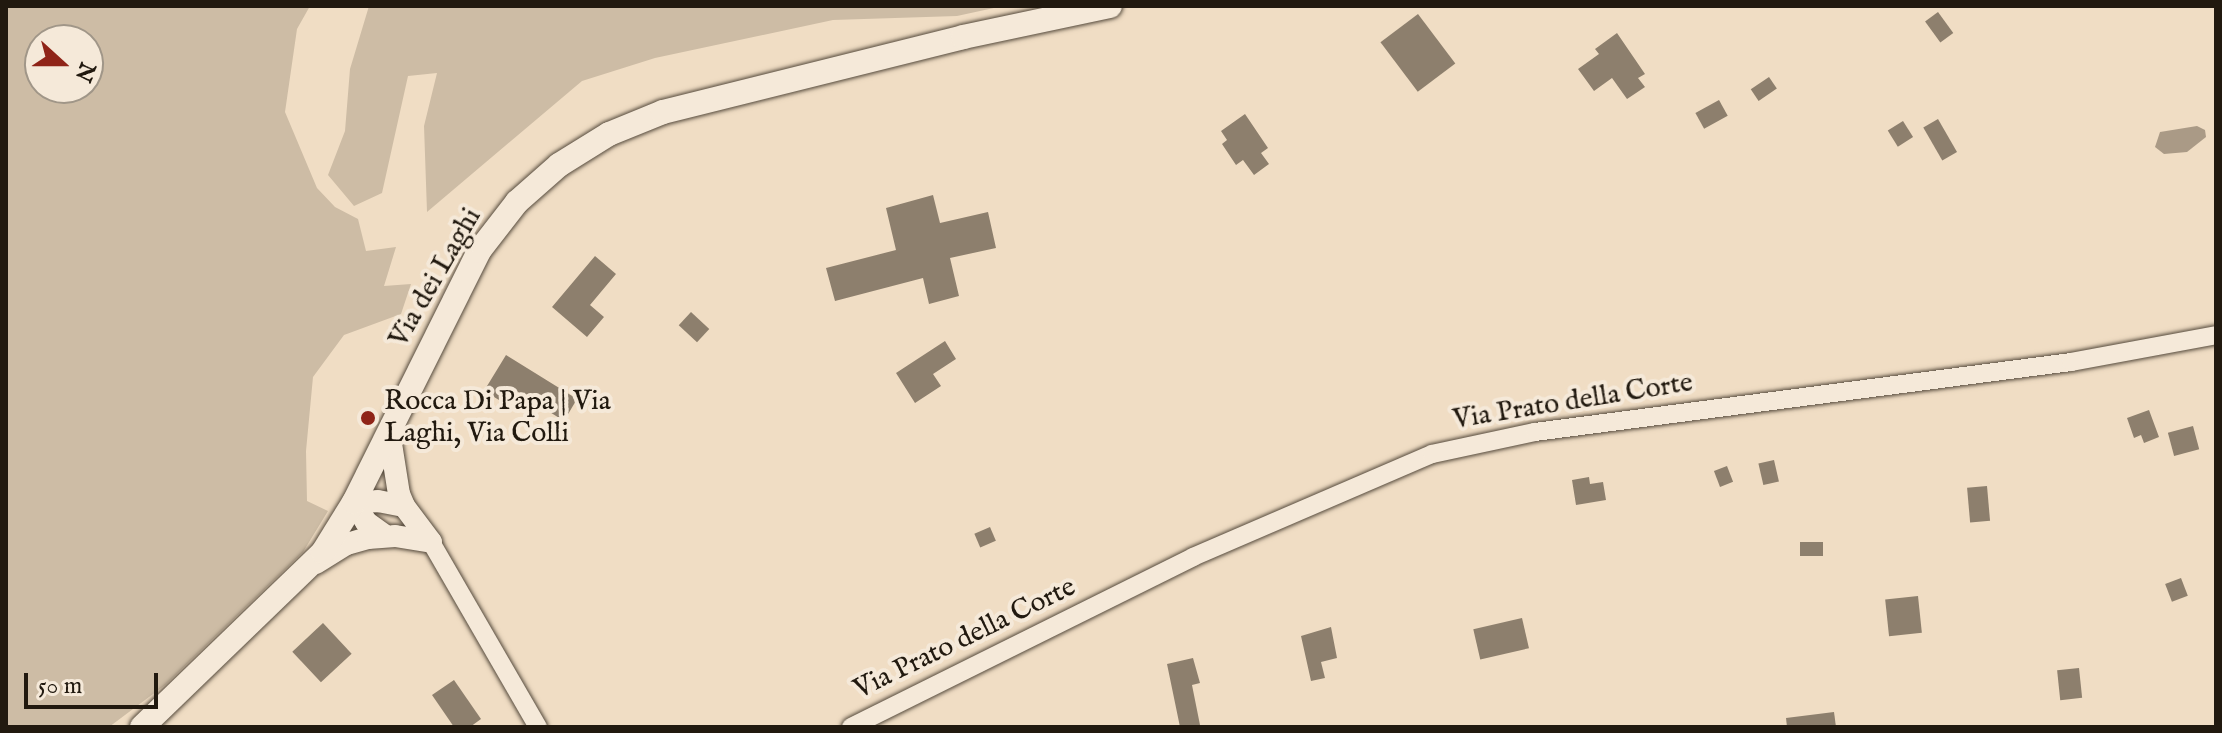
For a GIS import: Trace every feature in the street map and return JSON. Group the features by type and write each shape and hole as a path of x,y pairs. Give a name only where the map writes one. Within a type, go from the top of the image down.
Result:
{"main road":[{"name":"Via dei Laghi","path":"142,727 309,569 327,547 354,502 434,335 493,230 542,178 597,141 663,112 868,60 1110,6"}],"street":[{"name":"Via Prato della Corte","path":"851,727 1193,557 1432,454 1535,432 2071,362 2216,335"},
{"path":"389,431 395,480 404,506 431,542 538,727"},
{"path":"384,535 366,522 354,502 378,501 404,506"},
{"path":"309,569 347,544 384,535 431,542"}],"shaded area":[{"path":"6,6 310,6 297,29 285,112 317,188 335,207 358,219 366,251 396,247 384,286 411,284 401,314 344,335 313,377 306,451 307,501 328,511 303,552 165,685 109,727 6,727"},
{"path":"369,6 1003,6 957,16 833,20 655,58 582,81 427,212 424,126 437,73 408,76 382,193 354,206 328,175 345,131 350,69"},
{"path":"2197,126 2205,130 2206,137 2187,152 2164,154 2155,147 2160,132"}],"building":[{"path":"1938,12 1953,33 1940,42 1925,21"},
{"path":"1418,14 1455,64 1418,92 1380,42"},
{"path":"1617,33 1645,74 1638,78 1645,87 1627,99 1612,78 1594,91 1578,69 1599,54 1595,49"},
{"path":"1769,77 1777,89 1759,101 1751,89"},
{"path":"1719,100 1728,116 1704,129 1695,113"},
{"path":"1245,114 1268,148 1261,153 1269,164 1254,175 1243,160 1236,165 1222,144 1227,140 1221,131"},
{"path":"1938,119 1957,152 1942,160 1923,128"},
{"path":"1903,121 1913,137 1898,147 1888,131"},
{"path":"933,195 940,223 988,212 996,248 950,258 959,296 929,304 923,278 835,301 826,268 896,250 886,208"},
{"path":"595,256 616,274 590,305 604,317 587,337 552,307"},
{"path":"691,312 709,329 697,342 679,325"},
{"path":"945,341 956,359 933,374 941,386 915,403 896,373"},
{"path":"506,355 577,399 564,421 518,392 509,406 484,391"},
{"path":"2149,410 2159,437 2144,443 2141,435 2134,438 2127,418"},
{"path":"2193,426 2199,449 2174,456 2168,433"},
{"path":"1774,460 1779,481 1763,485 1758,464"},
{"path":"1727,466 1733,482 1720,487 1714,471"},
{"path":"1589,477 1590,484 1603,482 1606,500 1576,505 1572,480"},
{"path":"1987,486 1990,521 1970,523 1967,488"},
{"path":"990,527 996,541 980,547 974,534"},
{"path":"1800,542 1823,542 1823,556 1800,556"},
{"path":"2181,578 2188,596 2172,602 2165,584"},
{"path":"1918,596 1922,633 1889,636 1885,599"},
{"path":"1522,618 1529,648 1480,659 1473,629"},
{"path":"323,623 352,654 321,682 292,652"},
{"path":"1331,627 1337,658 1321,662 1325,678 1311,681 1301,636"},
{"path":"1193,658 1200,683 1192,685 1200,725 1180,727 1167,664"},
{"path":"2079,668 2082,698 2060,700 2057,670"},
{"path":"454,680 481,719 470,727 454,727 432,695"},
{"path":"1834,712 1836,727 1787,727 1786,718"}],"place":[{"name":"Rocca Di Papa | Via Laghi, Via Colli","path":"368,418"}]}
